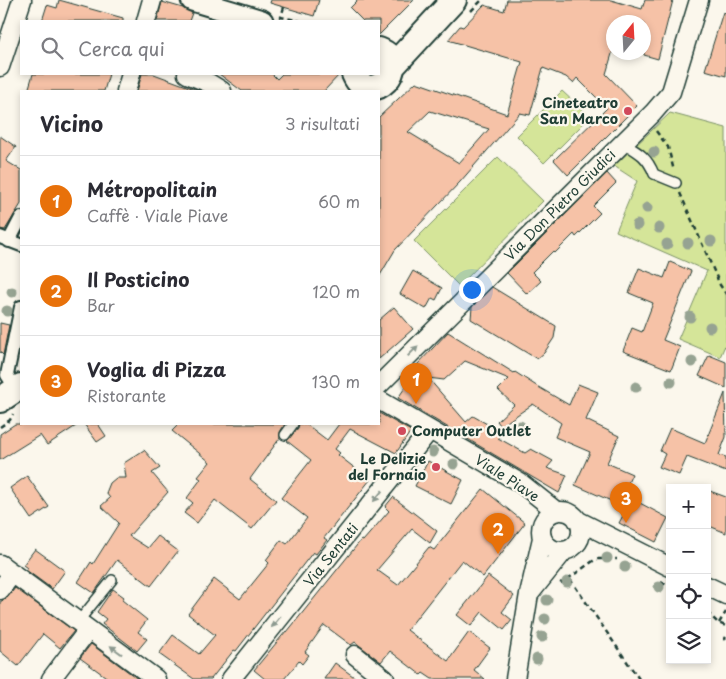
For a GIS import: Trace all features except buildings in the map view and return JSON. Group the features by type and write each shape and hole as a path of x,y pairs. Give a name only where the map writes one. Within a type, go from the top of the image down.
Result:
{"main road":[{"path":"347,90 360,82 383,84 391,74 385,56 436,17 454,0"}],"street":[{"path":"0,67 22,0"},
{"path":"146,20 152,0"},
{"path":"192,0 259,20"},
{"name":"Via Don Pietro Giudici","path":"380,384 653,113 671,92 699,0"},
{"path":"126,90 131,75"},
{"path":"190,75 220,90"},
{"path":"20,219 4,239 20,246"},
{"path":"12,392 7,375 20,311"},
{"name":"Viale Piave","path":"380,401 522,484 547,524"},
{"name":"Via Sentati","path":"231,679 430,430"},
{"path":"515,679 529,594 547,524 567,512 578,529 618,541 665,575"},
{"path":"547,524 550,548 564,551"},
{"path":"529,594 564,551 575,545 578,529"},
{"path":"0,590 6,569 156,679"},
{"path":"711,588 725,593"},
{"path":"51,679 83,626"},
{"path":"355,655 385,679"}],"lane":[{"path":"622,143 638,152 649,162 654,174 676,183"},
{"path":"285,435 292,425"},
{"path":"83,626 112,580"}],"path":[{"path":"284,7 281,17 295,20"},
{"path":"657,132 668,147 676,183 720,285 726,294"},
{"path":"618,559 596,559 570,578 639,679"},
{"path":"718,623 726,612"},
{"path":"711,616 718,623 726,626"}],"green space":[{"path":"562,91 590,117 544,163 517,136"},
{"path":"670,113 726,128 726,343 720,357 678,339 707,271 616,231 637,181 614,166"},
{"path":"498,157 543,201 459,286 414,241"}],"place":[{"name":"Cineteatro San Marco","path":"628,111"},
{"name":"Métropolitain","path":"416,404"},
{"name":"Computer Outlet","path":"402,431"},
{"name":"Le Delizie del Fornaio","path":"436,467"},
{"name":"Voglia di Pizza","path":"626,523"},
{"name":"Il Posticino","path":"498,554"}]}
